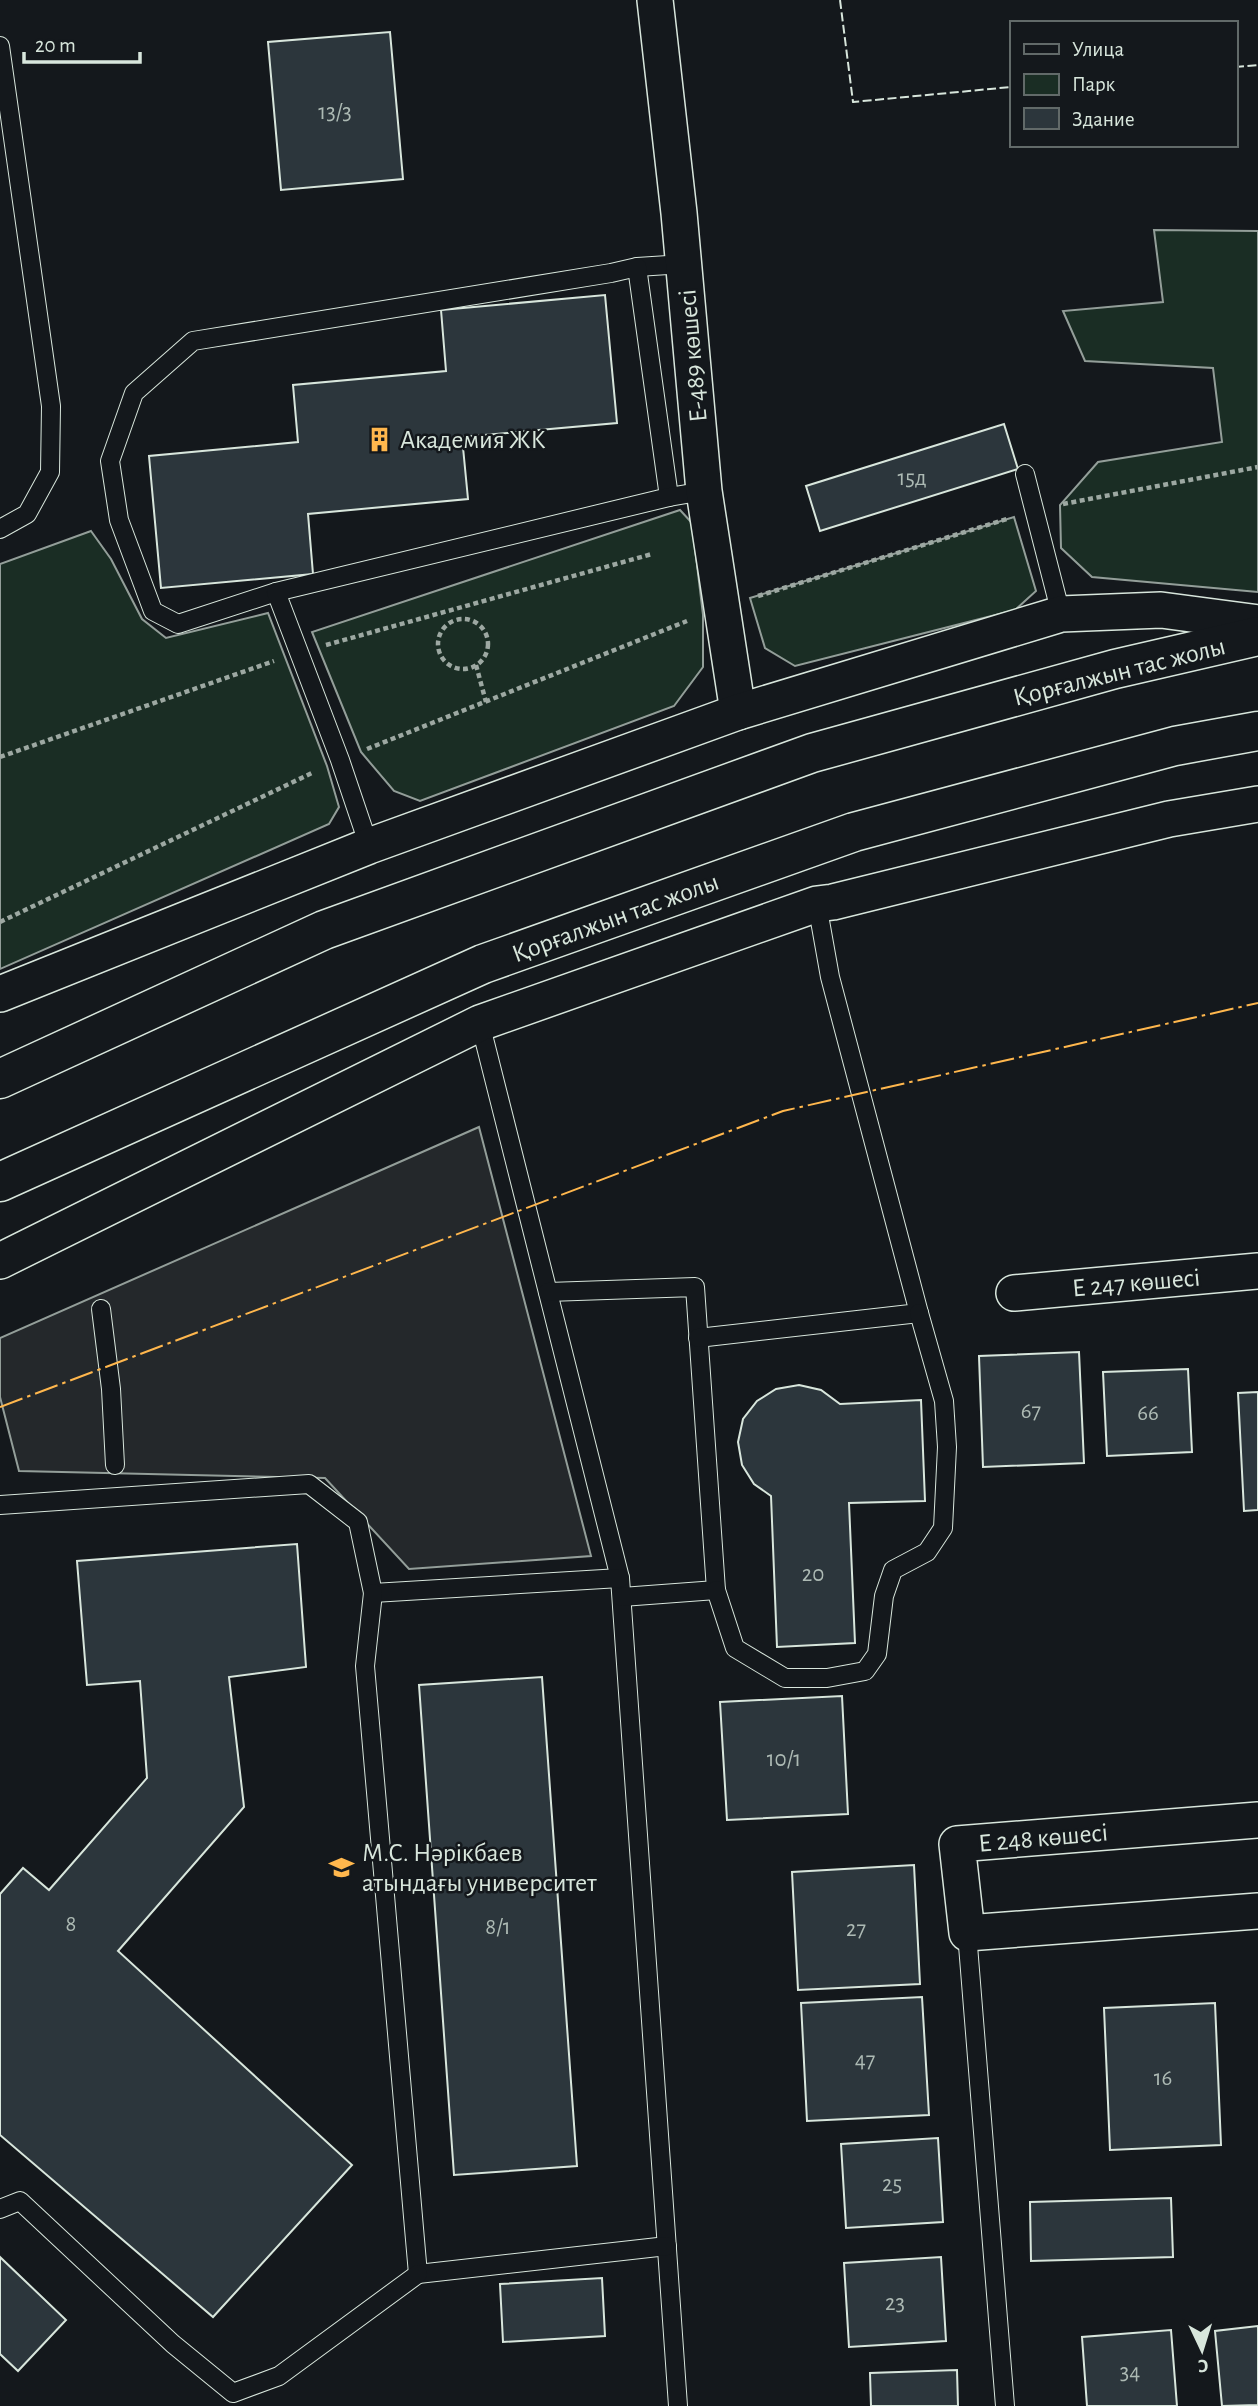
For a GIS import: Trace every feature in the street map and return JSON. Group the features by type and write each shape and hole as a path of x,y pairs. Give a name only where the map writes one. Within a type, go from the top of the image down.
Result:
{"main road":[{"name":"Қорғалжын тас жолы","path":"0,1079 324,930 799,758 1115,669 1258,636"},
{"name":"Қорғалжын тас жолы","path":"0,1182 470,970 509,955 854,832 1175,746 1258,731"}],"street":[{"name":"Е-489 көшесі","path":"654,0 684,264 704,491 738,712"},
{"path":"0,994 369,846 738,712 1061,614 1161,610 1258,623"},
{"path":"0,1261 480,1023 817,904 1169,819 1258,804"},
{"name":"Е 247 көшесі","path":"1014,1293 1258,1272"},
{"name":"Е 248 көшесі","path":"967,1933 957,1844 1258,1820"},
{"path":"967,1933 1258,1911"}],"lane":[{"path":"0,46 51,419 50,472 27,514 0,529"},
{"path":"684,264 637,267 193,341 134,393 110,461 119,520 153,611 178,624 276,592 669,497 704,491"},
{"path":"637,267 669,497"},
{"path":"1025,474 1061,614"},
{"path":"276,592 340,760 369,846"},
{"path":"548,1292 695,1287 716,1590 735,1648 786,1678 827,1678 866,1671 877,1654 884,1596 893,1570 927,1552 943,1528 947,1447 944,1401 830,977 817,904"},
{"path":"480,1023 620,1578 678,2406"},
{"path":"101,1309 111,1389 115,1465"},
{"path":"698,1338 919,1313"},
{"path":"0,1505 309,1484 358,1522 373,1593 365,1667 418,2274"},
{"path":"373,1593 620,1578"},
{"path":"622,1597 716,1590"},
{"path":"967,1933 1005,2406"},
{"path":"0,2209 20,2201 173,2344 233,2393 279,2376 418,2274 667,2246"}],"path":[{"path":"0,922 340,760 722,608 1033,510 1258,467"},
{"path":"457,609 460,619"},
{"path":"460,619 473,620 484,629 488,642 485,655 476,665 463,669 451,666 442,657 438,646 440,633 448,623 460,619"},
{"path":"476,665 486,702"}],"green space":[{"path":"1154,230 1258,231 1258,592 1092,577 1061,548 1060,505 1098,462 1222,442 1213,368 1085,361 1063,311 1163,302"},
{"path":"680,510 692,523 703,615 703,667 674,706 420,801 394,791 361,752 312,632"},
{"path":"1014,517 1036,591 1015,610 795,666 765,648 750,598"},
{"path":"91,531 111,559 142,619 166,638 268,613 327,766 339,807 329,824 0,969 0,564"}],"shaded area":[{"path":"479,1127 591,1556 409,1569 325,1478 19,1471 0,1397 0,1338"}],"building":[{"path":"390,32 403,179 281,190 268,42"},
{"name":"Академия ЖК","path":"605,295 617,423 462,437 468,499 308,514 313,574 161,588 149,456 298,442 293,385 446,371 441,310"},
{"path":"1004,424 1018,469 820,531 806,486"},
{"path":"1079,1352 1084,1463 983,1467 979,1356"},
{"path":"1188,1369 1192,1452 1107,1456 1103,1372"},
{"path":"799,1385 821,1390 840,1404 921,1400 925,1501 849,1503 855,1643 777,1647 771,1496 754,1484 742,1465 738,1442 743,1419 757,1401 776,1389"},
{"path":"1258,1392 1258,1510 1244,1511 1238,1393"},
{"path":"297,1544 306,1667 229,1677 244,1807 118,1951 352,2165 213,2317 0,2135 0,1894 23,1868 49,1890 147,1778 140,1681 87,1685 77,1561"},
{"path":"542,1677 577,2166 454,2175 419,1685"},
{"path":"842,1696 848,1814 727,1820 720,1702"},
{"path":"914,1865 920,1984 798,1990 792,1872"},
{"path":"922,1997 929,2115 807,2121 801,2003"},
{"path":"1215,2003 1221,2145 1110,2150 1104,2008"},
{"path":"938,2138 943,2222 846,2228 841,2144"},
{"path":"1171,2198 1173,2257 1031,2261 1030,2202"},
{"path":"0,2257 66,2320 18,2371 0,2354"},
{"path":"941,2257 946,2341 849,2347 844,2263"},
{"path":"602,2278 605,2336 503,2342 500,2284"},
{"path":"1258,2326 1258,2405 1222,2406 1215,2331"},
{"path":"1171,2330 1177,2406 1087,2406 1082,2337"},
{"path":"957,2370 958,2406 871,2406 870,2373"}],"fence":[{"path":"840,0 853,102 1010,87"},
{"path":"1237,67 1258,65"}],"power":[{"path":"0,1407 783,1111 1258,1003"}],"place":[{"name":"Академия ЖК","path":"380,439"},
{"name":"М.С. Нәрікбаев атындағы университет","path":"342,1867"}]}
